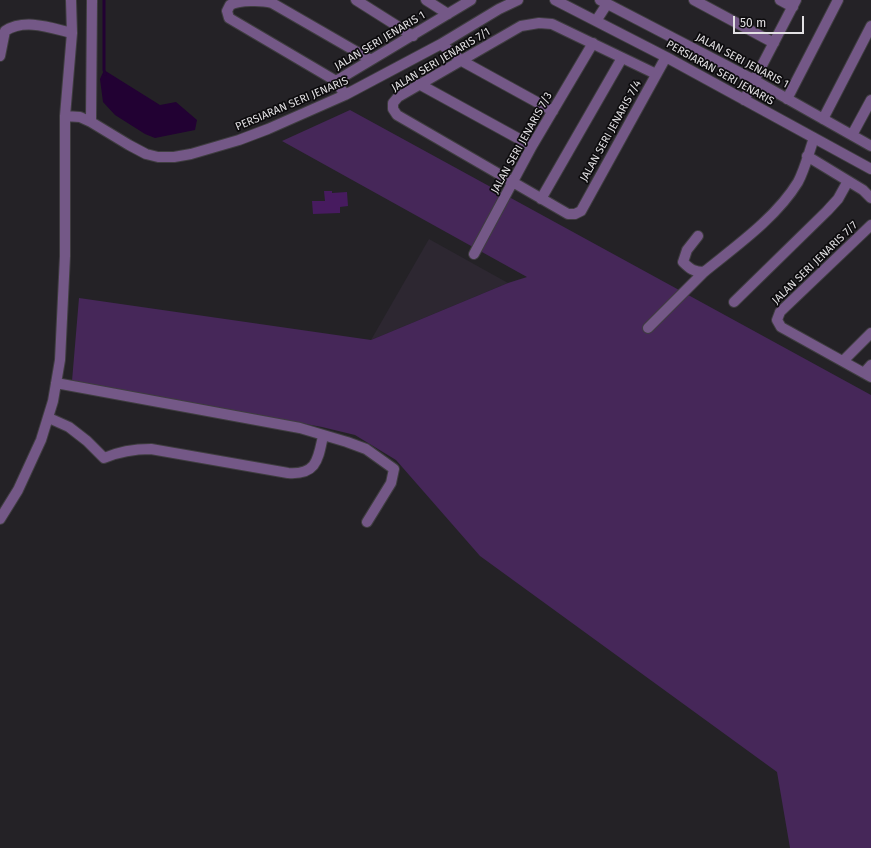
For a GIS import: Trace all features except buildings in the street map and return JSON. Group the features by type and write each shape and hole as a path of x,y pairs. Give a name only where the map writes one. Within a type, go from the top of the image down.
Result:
{"street":[{"path":"0,519 21,484 41,440 49,418 60,360 65,256 65,116 72,33 71,0"},
{"path":"91,122 92,0"},
{"path":"356,0 413,36"},
{"path":"426,0 448,14"},
{"name":"JALAN SERI JENARIS 1","path":"345,95 336,81 471,0"},
{"name":"PERSIARAN SERI JENARIS","path":"65,116 80,118 91,122 146,154 174,157 217,146 268,129 345,95 441,44 499,8 518,0"},
{"name":"PERSIARAN SERI JENARIS","path":"555,0 666,57 871,169"},
{"path":"694,0 774,43"},
{"path":"744,100 794,3 780,0"},
{"path":"787,99 838,0"},
{"path":"336,81 228,18 227,11 230,5 233,3 260,1 272,3 371,60"},
{"path":"596,21 603,2"},
{"name":"JALAN SERI JENARIS 1","path":"603,2 754,80 871,146"},
{"name":"JALAN SERI JENARIS 7/1","path":"575,214 568,214 541,199 397,115 393,109 393,103 395,100 419,84 462,61 521,26 538,23 552,24 656,74"},
{"path":"0,56 5,31 12,26 22,24 42,26 72,33"},
{"path":"823,119 871,26"},
{"name":"JALAN SERI JENARIS 7/3","path":"474,254 532,146 593,43"},
{"path":"441,44 462,61 553,111"},
{"name":"JALAN SERI JENARIS 7/4","path":"575,214 581,211 666,57"},
{"path":"541,199 622,58"},
{"path":"419,84 532,146"},
{"path":"852,135 871,100"},
{"path":"648,328 704,272 761,225 782,203 799,180 814,138"},
{"path":"807,156 863,190 871,198"},
{"path":"734,302 828,211 838,199 848,181"},
{"name":"JALAN SERI JENARIS 7/7","path":"843,361 780,327 777,320 780,312 871,225"},
{"path":"698,236 686,250 684,262 689,268 696,272 704,272"},
{"path":"869,372 843,361 871,333"},
{"path":"56,383 300,428 366,449 394,469 391,483 367,522"},
{"path":"49,418 69,427 88,441 104,458 143,449 151,449 298,474 308,471 314,465 318,457 323,436"}],"shaded area":[{"path":"104,70 160,105 176,102 197,120 195,130 155,138 145,134 115,115 103,102 100,79"},
{"path":"350,110 871,395 871,848 790,848 777,772 480,556 396,460 355,435 322,427 72,381 79,298 371,340 508,283 527,277 282,141"},
{"path":"429,239 508,283 371,340"}],"waterway":[{"path":"104,0 105,74"}]}
